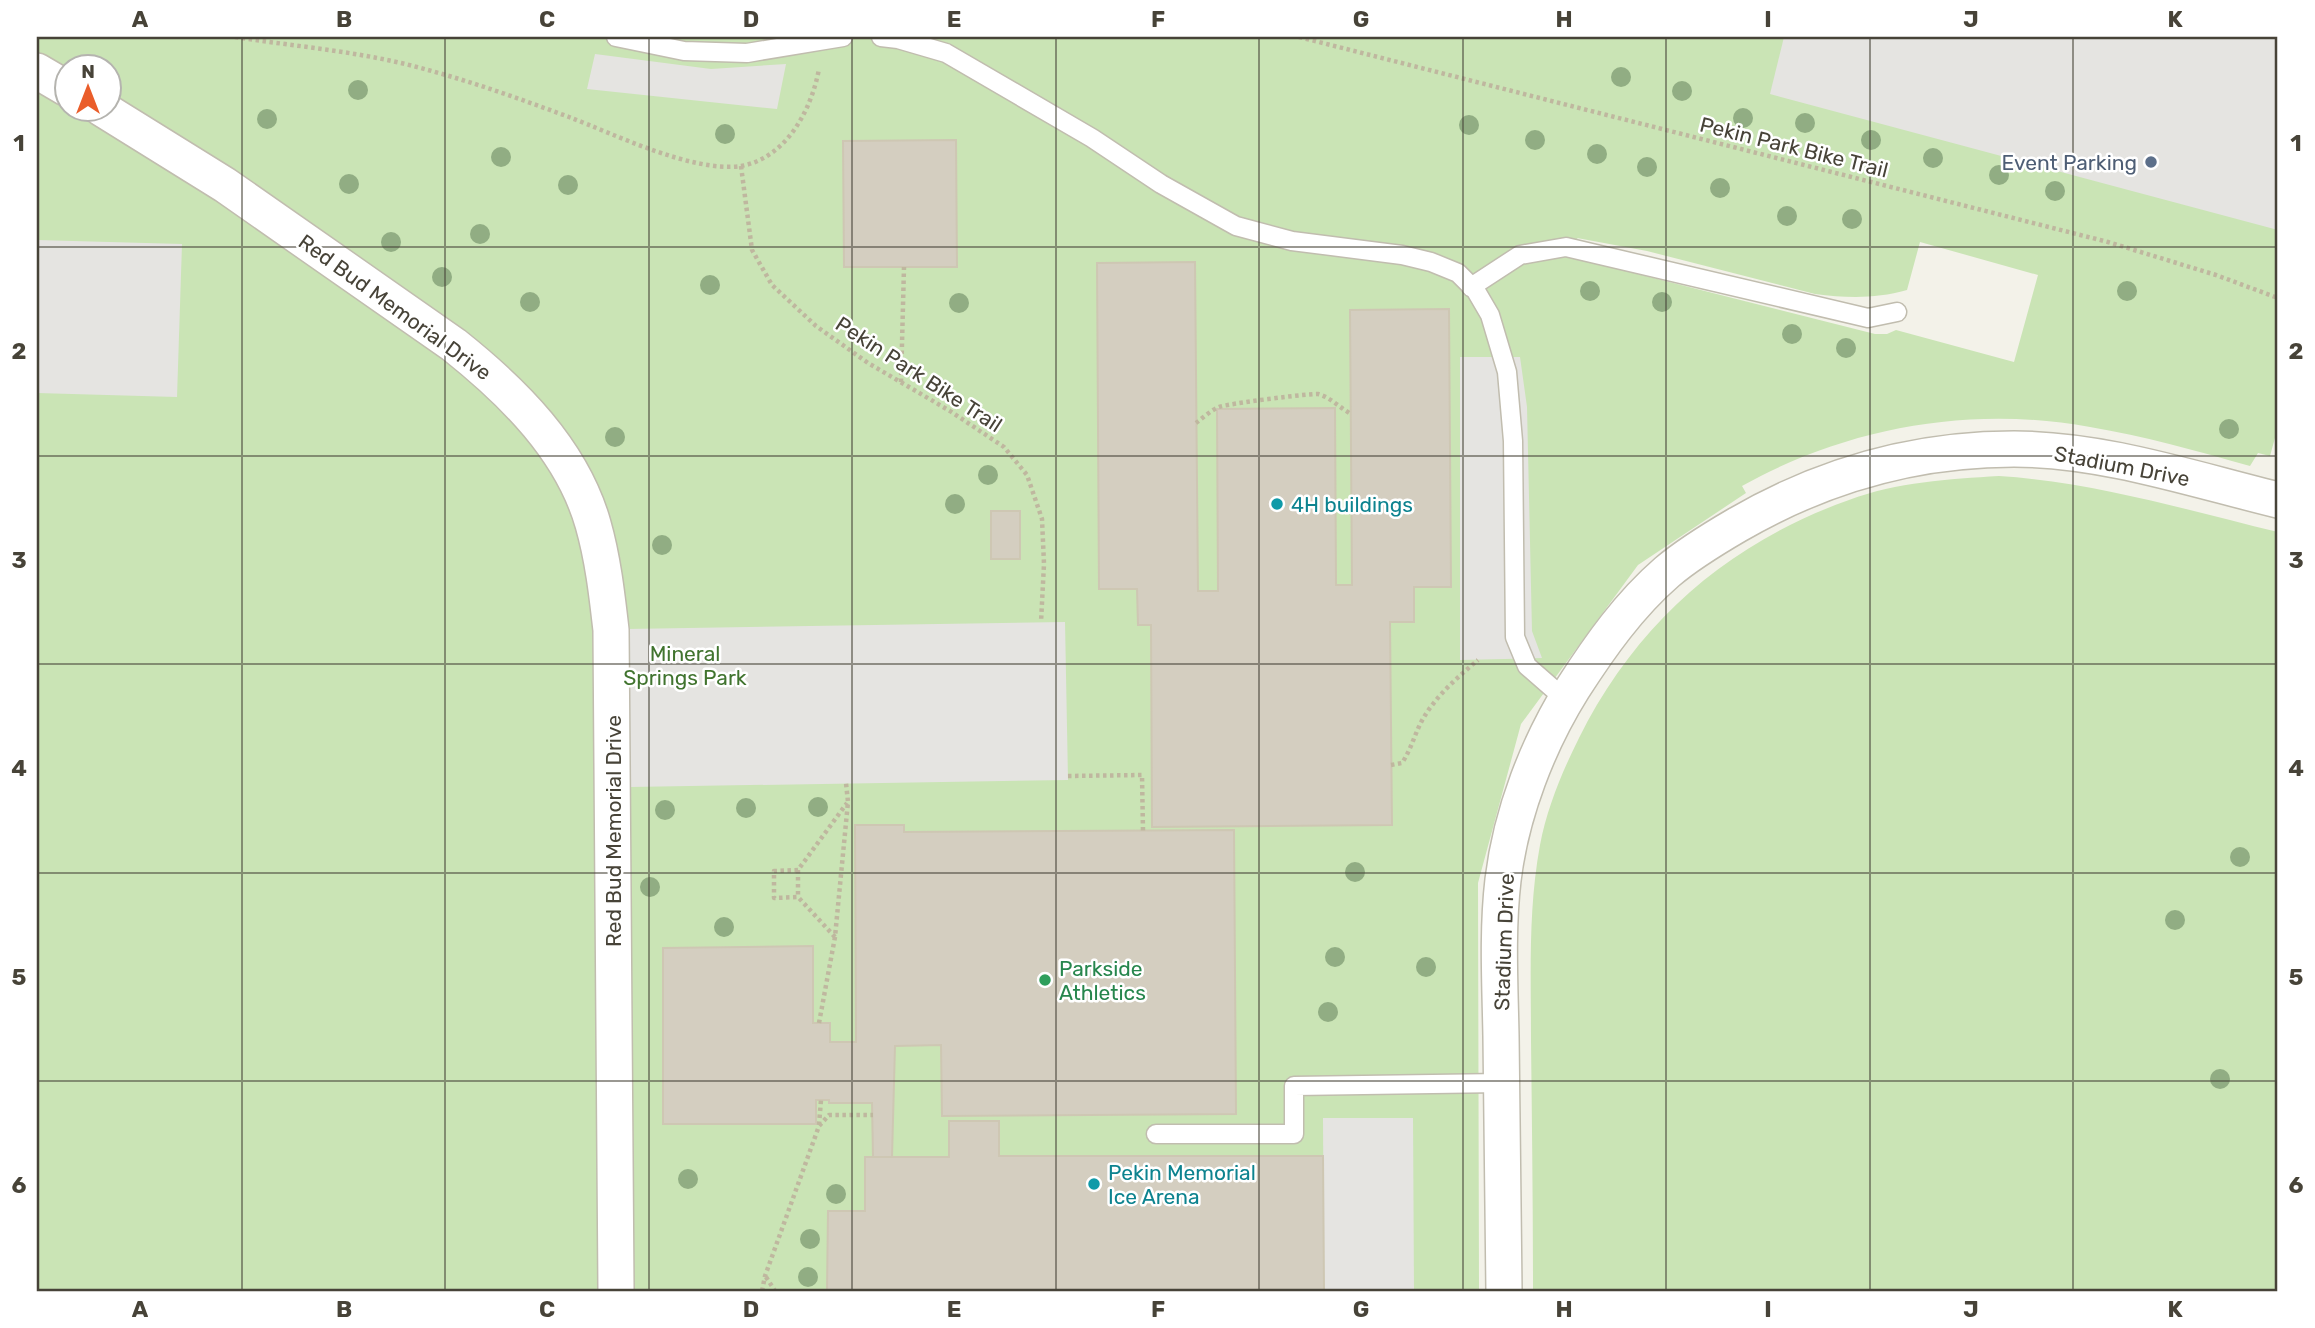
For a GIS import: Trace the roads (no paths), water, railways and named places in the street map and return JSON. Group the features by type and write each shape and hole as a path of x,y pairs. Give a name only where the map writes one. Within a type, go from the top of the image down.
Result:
{"street":[{"name":"Red Bud Memorial Drive","path":"122,121 225,185 454,345 490,374 547,435 575,481 593,523 611,630 616,1291"},
{"name":"Stadium Drive","path":"1504,1291 1500,951 1503,877 1532,772 1566,700 1609,635 1665,573 1695,550 1768,507 1814,485 1892,461 1937,454 2048,450 2133,465 2278,500"}],"lane":[{"path":"616,37 684,51 747,53 834,38"},
{"path":"881,37 946,53 1092,138 1161,184 1236,226 1292,241 1402,255 1431,262 1458,273 1471,286 1490,315 1507,372 1513,441 1515,637 1527,666 1566,700"},
{"path":"1471,286 1520,255 1566,247 1868,318 1897,312"},
{"path":"1156,1134 1294,1134 1294,1086 1502,1083"}],"place":[{"name":"Event Parking","path":"2151,162"},
{"name":"4H buildings","path":"1277,504"},
{"name":"Parkside Athletics","path":"1045,980"},
{"name":"Pekin Memorial Ice Arena","path":"1094,1184"}],"park label":[{"name":"Mineral Springs Park","path":"685,665"}]}
